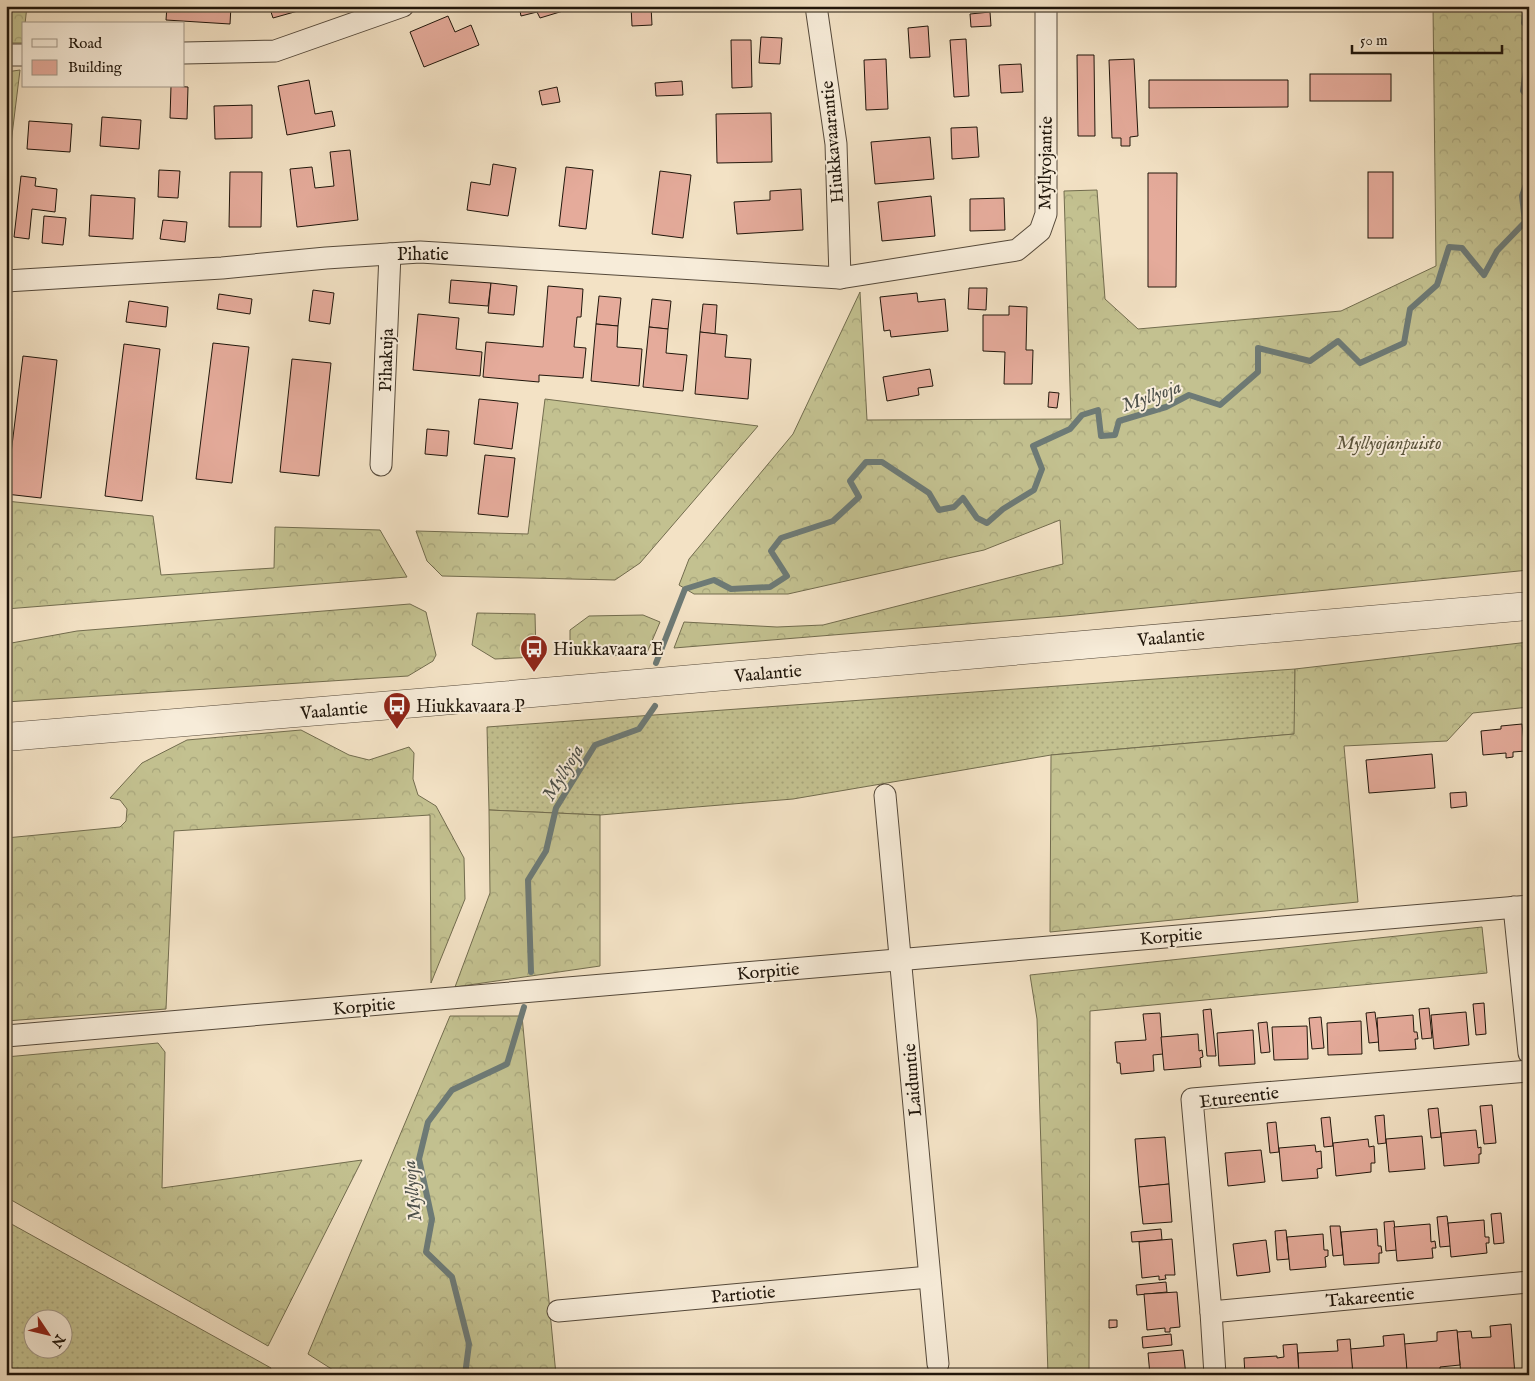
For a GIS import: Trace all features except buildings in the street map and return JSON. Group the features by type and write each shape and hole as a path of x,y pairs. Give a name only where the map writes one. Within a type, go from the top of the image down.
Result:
{"street":[{"path":"185,53 274,51 403,6"},
{"name":"Hiukkavaarantie","path":"816,6 836,144 840,278"},
{"name":"Myllyojantie","path":"840,278 1016,250 1040,231 1046,214 1046,6"},
{"path":"6,55 22,55"},
{"name":"Pihatie","path":"6,281 222,268 326,258 420,252 840,278"},
{"name":"Pihakuja","path":"381,465 390,254"},
{"name":"Vaalantie","path":"6,737 1529,606"},
{"name":"Laiduntie","path":"885,795 938,1364"},
{"path":"1521,906 1529,1053"},
{"name":"Korpitie","path":"6,1036 1521,906"},
{"name":"Etureentie","path":"1215,1375 1192,1099 1529,1071"},
{"name":"Partiotie","path":"558,1311 929,1276"},
{"name":"Takareentie","path":"1211,1312 1529,1282"}],"green space":[{"path":"6,6 27,6 25,22 22,22 22,43 6,43"},
{"name":"Myllyojanpuisto","path":"1433,6 1529,6 1529,570 1065,616 674,648 684,622 777,627 823,625 1063,564 1060,520 984,550 788,594 694,594 679,585 689,559 793,434 860,292 867,420 1071,419 1064,191 1097,190 1105,299 1138,329 1341,311 1436,266"},
{"path":"20,70 6,184 6,72"},
{"path":"545,399 758,426 640,563 615,580 442,576 427,561 416,531 528,534"},
{"path":"6,501 153,516 161,575 274,568 275,527 380,530 407,577 6,609"},
{"path":"410,604 426,612 436,655 433,661 408,676 6,702 6,644 77,631"},
{"path":"477,613 535,614 536,657 495,659 472,645"},
{"path":"643,615 660,622 646,655 589,656 570,653 570,630 589,616"},
{"path":"1529,642 1529,707 1473,713 1447,741 1344,746 1358,902 1050,932 1051,755 1294,734 1295,669"},
{"path":"1295,669 1295,734 1051,755 793,799 600,815 489,810 487,727"},
{"path":"301,730 349,755 369,760 409,747 414,753 413,779 418,795 436,806 464,858 465,899 431,983 430,815 174,831 166,1009 6,1021 6,838 120,827 126,821 127,809 120,800 110,798 142,763 187,740"},
{"path":"489,810 600,815 600,966 455,987 490,893"},
{"path":"1482,927 1487,973 1090,1011 1089,1375 1048,1375 1037,1019 1030,975"},
{"path":"450,1016 522,1016 556,1375 341,1375 308,1354"},
{"path":"158,1043 165,1052 162,1188 362,1160 268,1346 6,1197 6,1057"},
{"path":"6,1221 271,1368 268,1375 6,1375"}],"waterway":[{"name":"Myllyoja","path":"1526,6 1524,23 1529,27"},
{"name":"Myllyoja","path":"1529,67 1526,70 1523,91 1529,97"},
{"name":"Myllyoja","path":"656,663 685,589 714,580 731,589 770,587 787,576 771,551 781,538 833,521 859,497 850,481 866,462 882,462 929,493 939,510 954,507 963,498 977,518 987,523 1003,509 1034,490 1042,469 1033,446 1070,429 1082,415 1098,410 1101,436 1115,435 1119,421 1166,407 1189,395 1220,405 1258,372 1258,348 1310,361 1338,341 1360,363 1404,343 1410,309 1437,285 1449,247 1462,248 1484,275 1497,251 1525,222 1522,196 1529,176"},
{"name":"Myllyoja","path":"531,972 528,880 546,851 556,808 595,745 639,729 655,706"},
{"name":"Myllyoja","path":"465,1375 469,1344 452,1277 426,1252 432,1219 419,1159 428,1122 452,1090 507,1064 524,1007"}],"place":[{"name":"Hiukkavaara E","path":"534,673"},
{"name":"Hiukkavaara P","path":"397,730"}]}
